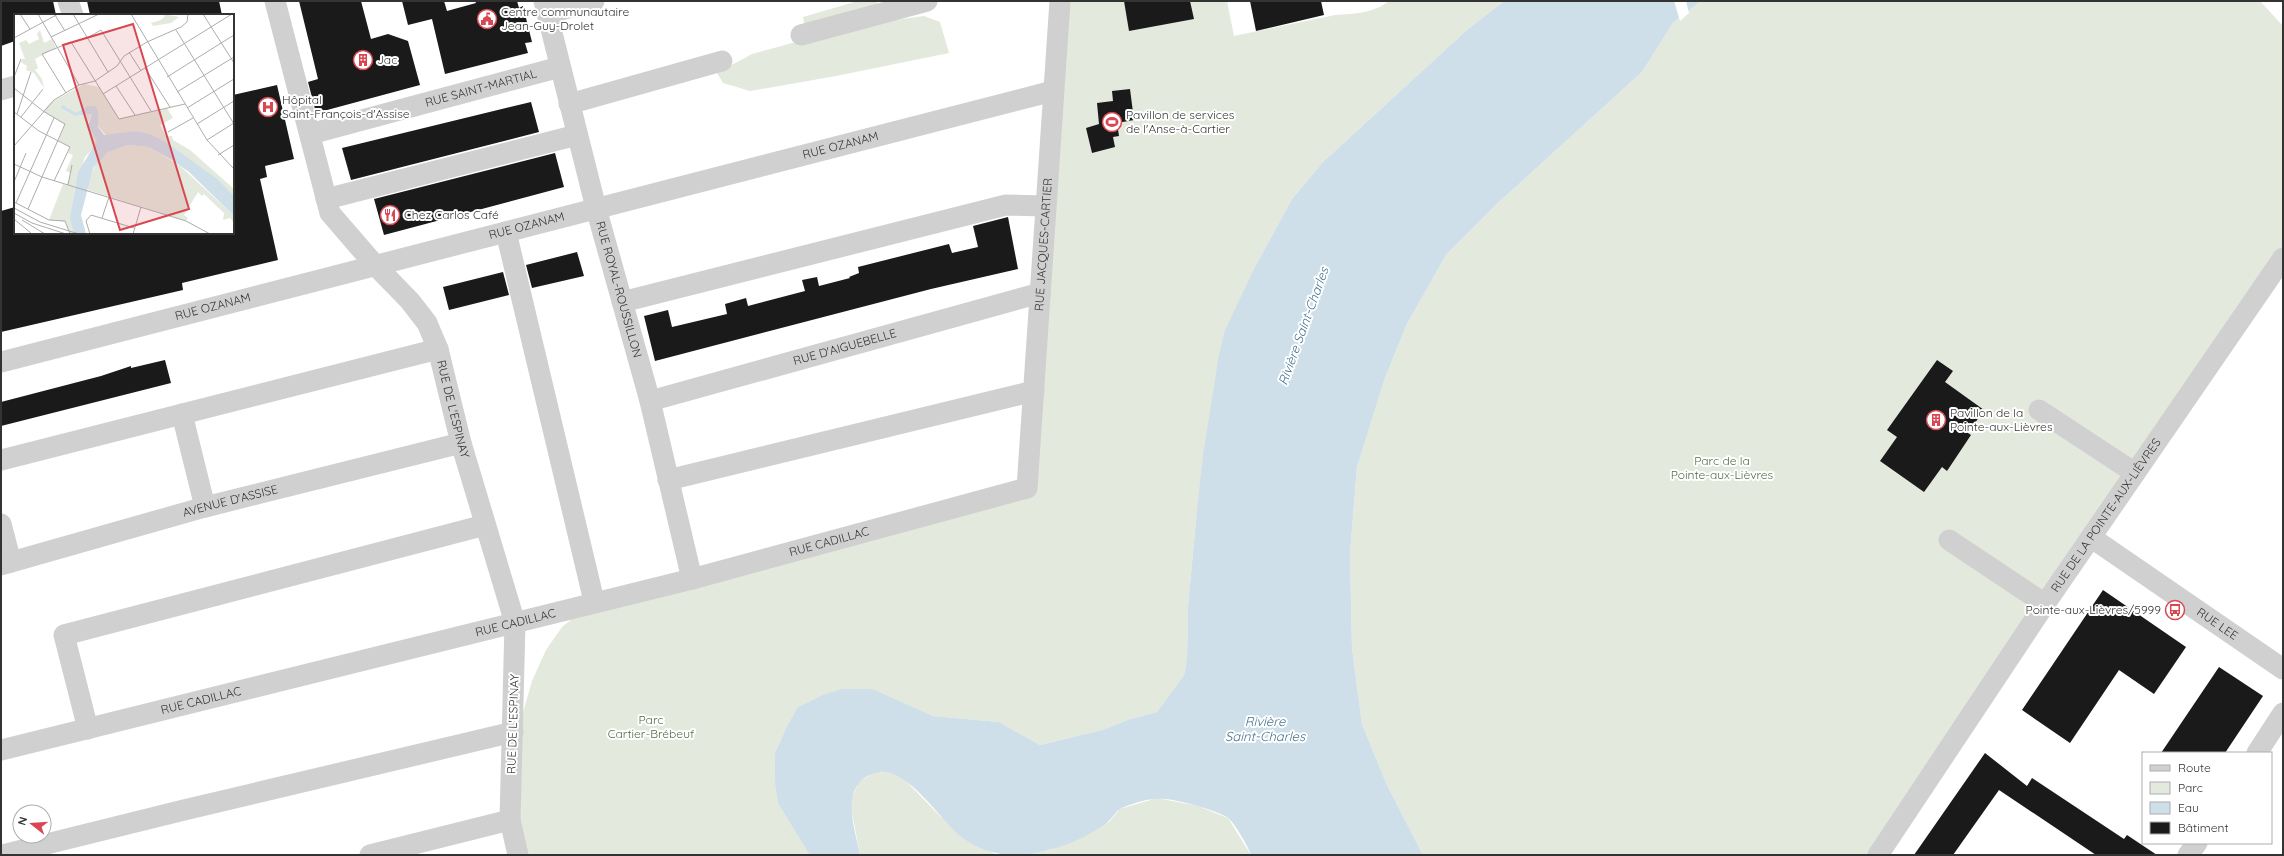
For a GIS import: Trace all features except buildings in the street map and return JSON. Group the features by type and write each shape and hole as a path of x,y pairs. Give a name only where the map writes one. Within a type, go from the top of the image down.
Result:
{"street":[{"path":"68,1 73,14"},
{"name":"RUE DE L'ESPINAY","path":"275,1 330,213 374,264 410,301 427,323 438,349 461,443 516,622 510,820 518,855"},
{"path":"546,7 594,1"},
{"path":"801,35 927,1"},
{"name":"RUE JACQUES-CARTIER","path":"1027,488 1060,1"},
{"name":"RUE ROYAL-ROUSSILLON","path":"546,7 596,208 650,401 692,579"},
{"path":"569,104 722,61"},
{"name":"RUE SAINT-MARTIAL","path":"310,134 560,67"},
{"path":"1,90 14,86"},
{"name":"RUE OZANAM","path":"1,362 374,264 506,232 1053,91"},
{"path":"326,199 577,135"},
{"path":"622,302 1006,205 1045,206"},
{"path":"506,232 594,601"},
{"name":"RUE DE LA POINTE-AUX-LIÈVRES","path":"1878,855 2045,604 2092,538 2283,258"},
{"name":"RUE D'AIGUEBELLE","path":"650,401 1040,293"},
{"path":"1,460 438,349"},
{"path":"668,480 1034,391"},
{"path":"2039,410 2135,473"},
{"path":"182,414 205,508"},
{"name":"AVENUE D'ASSISE","path":"6,563 205,508 461,443"},
{"name":"RUE CADILLAC","path":"1,750 516,622 594,601 692,579 1027,488"},
{"path":"1,524 6,563"},
{"path":"88,728 64,635 485,525"},
{"name":"RUE LEE","path":"2092,538 2283,669"},
{"path":"1949,540 2045,604"},
{"path":"2258,752 2283,713"},
{"path":"1,851 1,855 513,732"},
{"path":"370,855 510,820"},
{"path":"2188,855 2196,844"}],"green space":[{"path":"858,1 876,1 888,21 924,16 940,22 949,53 836,76 750,91 723,83 717,73 752,54 807,39 803,17"},
{"name":"Parc Cartier-Brébeuf","path":"1060,1 1227,1 1234,36 1335,15 1364,12 1377,8 1389,1 1504,1 1468,29 1323,162 1292,199 1257,263 1196,520 1188,606 1187,658 1184,675 1157,712 1130,719 1102,730 1040,745 999,722 933,716 918,710 797,708 775,753 801,837 810,855 518,855 512,751 532,681 546,650 562,627 594,601 1027,488"},
{"name":"Parc de la Pointe-aux-Lièvres","path":"1701,1 2260,1 2283,26 2283,258 1878,855 1423,855 1387,785 1362,724 1352,648 1350,554 1357,467 1385,378 1407,324 1446,255 1499,202 1642,72 1673,23"},
{"path":"875,772 888,772 901,776 940,816 996,855 860,855 850,802 859,782"},
{"path":"1157,798 1198,806 1228,818 1251,855 1019,855 1051,850 1109,822 1120,809"}],"water":[{"name":"Rivière Saint-Charles","path":"1504,1 1701,1 1673,23 1642,72 1499,202 1446,255 1407,324 1385,378 1357,467 1350,554 1352,648 1362,724 1387,785 1423,855 1251,855 1240,834 1227,817 1192,805 1163,799 1143,801 1122,808 1117,811 1104,825 1075,841 1054,849 1020,855 997,853 976,846 963,838 922,795 898,776 886,772 875,773 864,779 856,787 852,808 860,855 810,855 778,803 775,782 775,753 797,708 823,695 842,689 872,689 933,716 999,722 1040,745 1102,730 1130,719 1157,712 1184,675 1187,658 1188,606 1203,455 1219,355 1225,330 1257,263 1292,199 1323,162 1468,29"}],"pier":[{"path":"1674,1 1686,1 1689,13 1680,21"}],"place":[{"name":"Centre communautaire Jean-Guy-Drolet","path":"487,19"},
{"name":"Jac","path":"363,60"},
{"name":"Hôpital Saint-François-d'Assise","path":"268,107"},
{"name":"Pavillon de services de l'Anse-à-Cartier","path":"1112,122"},
{"name":"Chez Carlos Café","path":"390,215"},
{"name":"Pavillon de la Pointe-aux-Lièvres","path":"1936,420"},
{"name":"Pointe-aux-Lièvres/5999","path":"2175,610"}]}
